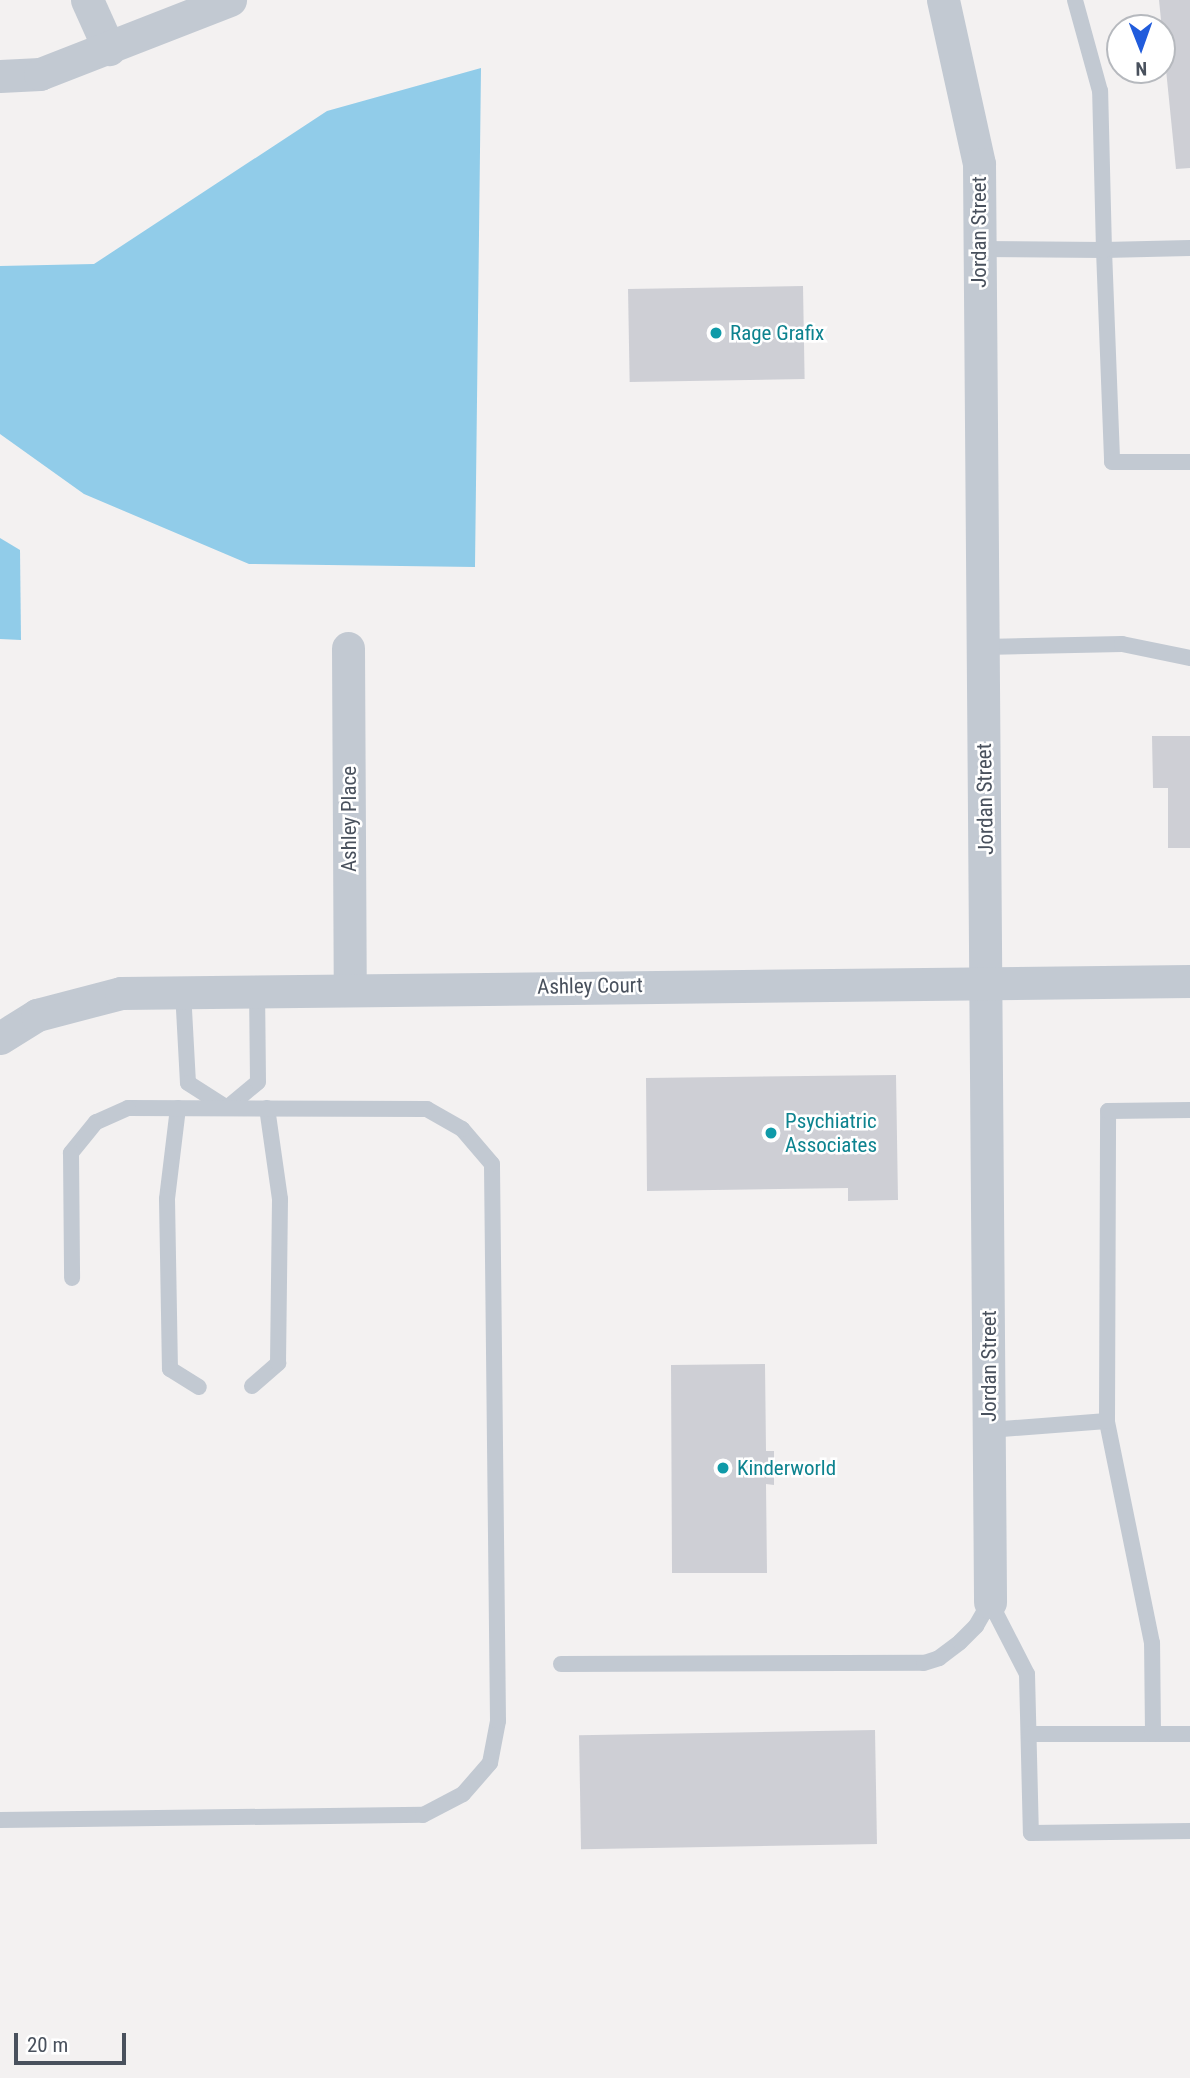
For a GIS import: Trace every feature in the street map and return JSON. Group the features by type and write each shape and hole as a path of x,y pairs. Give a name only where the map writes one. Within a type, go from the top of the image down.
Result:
{"street":[{"path":"87,0 109,49"},
{"path":"0,76 40,74 230,0"},
{"name":"Jordan Street","path":"943,0 979,164 990,1602"},
{"name":"Ashley Place","path":"348,648 350,989"},
{"name":"Ashley Court","path":"0,1038 37,1015 121,993 1190,981"}],"lane":[{"path":"1075,0 1100,91 1112,462 1190,462"},
{"path":"979,249 1190,248"},
{"path":"984,647 1122,644 1190,658"},
{"path":"227,1108 258,1082 257,990"},
{"path":"183,991 188,1083 227,1108"},
{"path":"0,1820 423,1815 463,1794 490,1763 498,1721 492,1164 462,1129 427,1109 128,1108 96,1122 71,1153 72,1278"},
{"path":"178,1108 167,1199 170,1369 199,1387"},
{"path":"252,1386 278,1363 280,1199 267,1108"},
{"path":"1153,1734 1152,1643 1107,1420 1108,1111 1190,1110"},
{"path":"989,1430 1107,1420"},
{"path":"561,1664 923,1664 939,1658 960,1642 976,1626 990,1602"},
{"path":"990,1602 1027,1674 1031,1833 1190,1831"},
{"path":"1030,1734 1190,1734"}],"water":[{"path":"481,68 475,567 249,564 84,494 0,434 0,266 94,264 327,111"},
{"path":"0,538 20,550 21,640 0,639"}],"building":[{"path":"1159,0 1190,0 1190,168 1176,169 1167,84 1176,84 1176,14 1160,14"},
{"name":"Rage Grafix","path":"803,286 805,379 630,382 628,289"},
{"path":"1152,736 1190,736 1190,848 1168,848 1168,788 1153,788"},
{"name":"Psychiatric Associates","path":"896,1075 898,1200 848,1201 848,1188 647,1191 646,1078"},
{"name":"Kinderworld","path":"765,1364 766,1451 774,1451 774,1485 766,1484 767,1573 672,1573 671,1365"},
{"path":"875,1730 877,1844 581,1849 579,1735"}],"place":[{"name":"Rage Grafix","path":"716,333"},
{"name":"Psychiatric Associates","path":"771,1133"},
{"name":"Kinderworld","path":"723,1468"}]}
